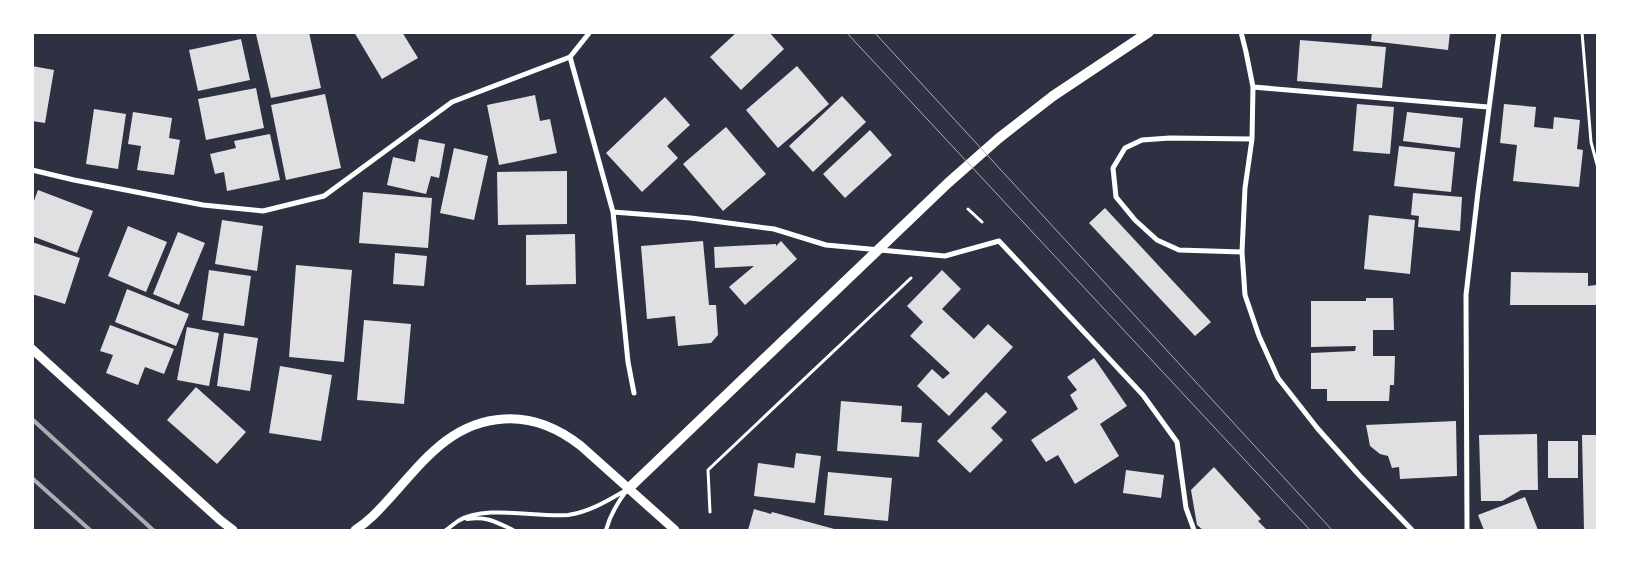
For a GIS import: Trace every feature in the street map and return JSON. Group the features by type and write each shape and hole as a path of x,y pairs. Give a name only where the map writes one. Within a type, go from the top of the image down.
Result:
{"main road":[{"path":"628,489 948,183 999,138 1053,96 1149,32"}],"street":[{"path":"32,170 202,205 263,211 324,196 452,102 570,57 590,32"},
{"path":"1241,32 1253,88 1252,139 1245,188 1242,252 1245,295 1259,336 1278,378 1318,429 1412,530"},
{"path":"1467,530 1466,295 1488,107 1499,32"},
{"path":"570,57 613,212 628,362 634,393"},
{"path":"1253,88 1488,107"},
{"path":"1242,252 1179,250 1157,240 1135,220 1116,197 1113,168 1125,148 1142,140 1170,138 1252,139"},
{"path":"613,212 691,218 774,228 826,245 945,256 1000,240 1143,395 1177,442 1186,508 1194,530"},
{"path":"32,349 233,530"},
{"path":"355,530 376,513 444,440 460,430 477,423 495,419 514,418 532,420 566,434 675,530"}],"lane":[{"path":"446,530 459,520 474,515 491,513 548,516 570,514 592,509 628,489"},
{"path":"606,530 608,520 617,503 628,489"},
{"path":"446,530 461,520 480,517 513,530"}],"path":[{"path":"1582,32 1591,142 1598,168"},
{"path":"710,512 708,470 919,270 926,254"}],"building":[{"path":"261,32 309,32 321,88 271,98 256,34"},
{"path":"354,32 402,32 418,58 382,79"},
{"path":"737,32 769,32 784,49 741,90 710,57"},
{"path":"1372,32 1450,32 1448,50 1371,41"},
{"path":"241,39 250,80 198,91 189,50"},
{"path":"1300,40 1386,47 1382,88 1297,81"},
{"path":"32,66 54,70 45,123 32,121"},
{"path":"797,66 829,104 778,148 746,110"},
{"path":"256,88 264,128 206,140 198,99"},
{"path":"325,94 341,168 286,180 271,105"},
{"path":"535,95 540,121 550,119 557,153 499,165 487,105"},
{"path":"842,96 866,122 813,172 789,146"},
{"path":"665,97 690,125 667,146 678,158 642,192 606,153"},
{"path":"1357,104 1394,107 1390,154 1353,151"},
{"path":"1504,104 1536,107 1534,127 1553,129 1554,117 1580,120 1577,149 1583,150 1579,187 1513,181 1517,145 1500,143"},
{"path":"94,109 126,114 118,169 86,164"},
{"path":"133,112 172,118 169,138 180,140 174,175 137,170 141,146 128,144"},
{"path":"1407,112 1463,118 1460,148 1403,141"},
{"path":"726,127 766,174 723,211 683,164"},
{"path":"870,130 892,155 845,198 823,174"},
{"path":"270,134 280,180 227,191 224,172 215,174 210,154 236,148 234,141"},
{"path":"419,139 445,144 439,178 431,176 426,194 387,185 393,157 415,162"},
{"path":"1399,146 1455,152 1451,192 1394,186"},
{"path":"454,148 488,156 474,220 440,213"},
{"path":"567,171 567,224 498,225 497,172"},
{"path":"38,190 93,211 77,253 32,236 32,206"},
{"path":"363,192 432,198 428,248 359,243"},
{"path":"1413,193 1462,197 1460,231 1418,227 1419,216 1411,215"},
{"path":"1105,208 1211,322 1195,336 1089,223"},
{"path":"1369,215 1415,220 1410,274 1364,269"},
{"path":"222,220 263,226 257,271 215,264"},
{"path":"128,226 167,242 146,292 108,276"},
{"path":"178,232 205,243 179,305 153,294"},
{"path":"575,234 576,284 526,285 526,235"},
{"path":"703,241 709,305 716,305 718,335 711,343 678,346 675,316 647,319 641,246"},
{"path":"781,241 797,259 745,305 729,287 754,266 715,268 714,247 776,244 776,246"},
{"path":"32,242 80,258 65,304 32,294"},
{"path":"395,253 427,256 424,286 393,284"},
{"path":"296,265 352,270 344,362 289,357"},
{"path":"209,270 251,276 244,326 202,320"},
{"path":"942,270 961,289 942,309 974,339 988,324 1013,347 949,416 917,386 932,369 943,379 950,373 910,336 923,322 907,306"},
{"path":"1511,272 1588,273 1588,286 1596,285 1596,305 1510,305"},
{"path":"127,289 189,314 176,346 115,322"},
{"path":"1366,298 1393,298 1394,330 1373,330 1373,356 1395,356 1394,385 1390,385 1389,401 1327,401 1327,389 1311,389 1311,353 1355,351 1356,346 1311,347 1311,301 1366,301"},
{"path":"364,320 411,324 404,404 357,400"},
{"path":"110,325 174,349 164,374 145,367 138,385 106,373 113,355 100,351"},
{"path":"187,327 219,333 209,386 177,380"},
{"path":"224,333 258,338 250,391 217,386"},
{"path":"1094,358 1127,406 1100,424 1119,456 1075,484 1058,455 1046,462 1031,440 1078,409 1070,395 1077,390 1067,377"},
{"path":"280,366 332,375 321,441 269,433"},
{"path":"196,387 246,432 217,464 167,420"},
{"path":"986,392 1007,412 991,428 1003,440 970,473 937,441"},
{"path":"841,401 902,406 901,422 922,423 919,457 837,451"},
{"path":"1456,421 1457,476 1400,479 1399,467 1392,468 1388,456 1380,454 1370,446 1366,425"},
{"path":"1537,434 1538,490 1521,490 1502,501 1481,501 1479,435"},
{"path":"1582,435 1598,435 1598,530 1584,530"},
{"path":"1548,441 1578,441 1578,478 1548,478"},
{"path":"796,453 821,456 815,503 754,496 758,463 794,468"},
{"path":"1214,467 1261,519 1258,521 1267,530 1203,530 1197,525 1191,490"},
{"path":"1126,470 1164,475 1161,498 1123,493"},
{"path":"828,472 892,478 888,521 824,515"},
{"path":"1525,497 1538,530 1484,530 1478,515"},
{"path":"754,509 771,514 772,512 838,530 748,530"}],"tram line":[{"path":"846,32 1310,530"},
{"path":"874,32 1332,530"}],"railway":[{"path":"32,419 153,530"},
{"path":"32,478 90,530"}]}
